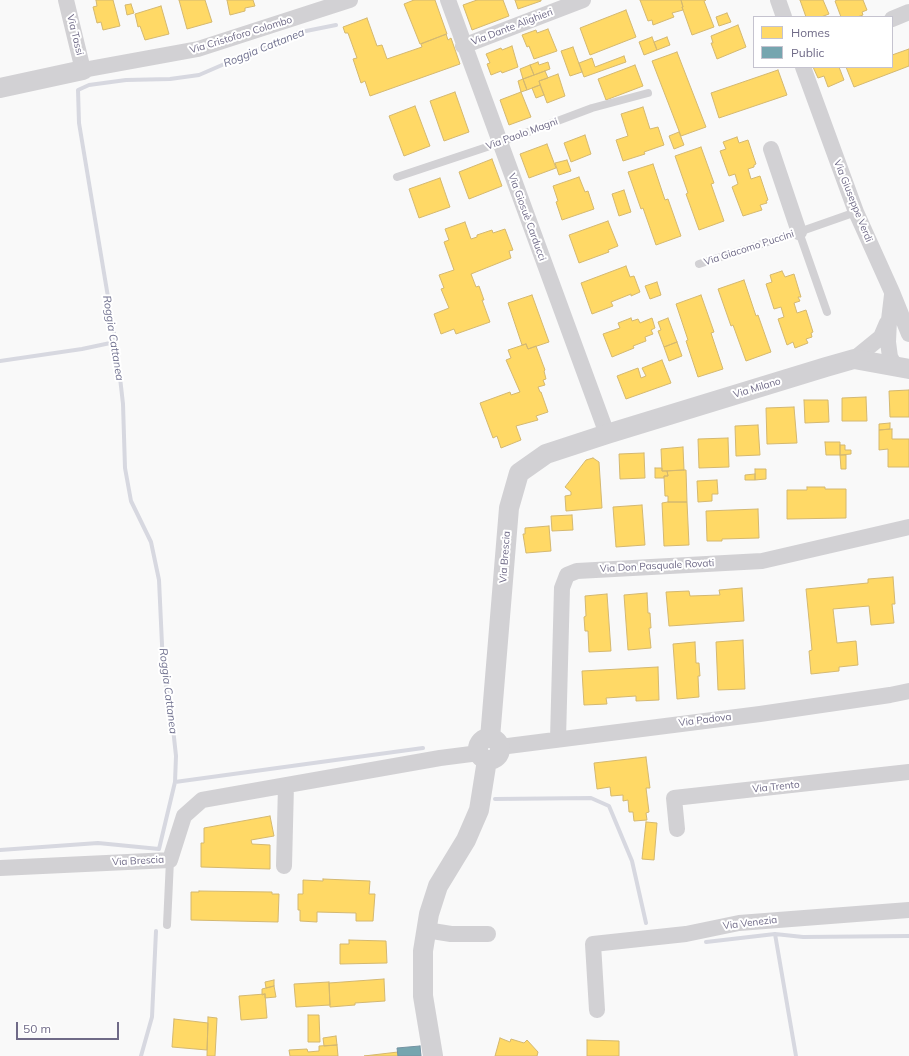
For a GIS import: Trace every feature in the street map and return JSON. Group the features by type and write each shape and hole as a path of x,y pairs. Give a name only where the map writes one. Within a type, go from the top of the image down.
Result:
{"street":[{"name":"Via Tassi","path":"66,0 83,70"},
{"name":"Via Cristoforo Colombo","path":"83,70 198,49 324,5 350,0"},
{"name":"Via Giosuè Carducci","path":"448,0 463,46 607,434"},
{"name":"Via Dante Alighieri","path":"463,46 583,0"},
{"path":"778,0 784,16"},
{"path":"893,19 909,12"},
{"name":"Via Giuseppe Verdi","path":"802,68 856,212 909,334"},
{"path":"0,88 83,70"},
{"name":"Via Giacomo Puccini","path":"771,149 799,232"},
{"path":"892,292 888,342 890,357 902,368"},
{"path":"854,360 881,337 889,320"},
{"name":"Via Milano","path":"607,434 826,367 854,360 902,368"},
{"name":"Via Brescia","path":"0,868 170,860 184,816 202,800 489,749 509,508 519,473 546,454 607,434"},
{"name":"Via Don Pasquale Rovati","path":"558,739 562,588 567,575 577,571 762,561 909,527"},
{"name":"Via Padova","path":"489,749 760,714 909,691"},
{"path":"433,1056 423,996 423,951 426,930 429,914 438,886 466,840 479,810 489,749"},
{"name":"Via Trento","path":"677,829 674,798 909,772"},
{"path":"284,866 286,785"},
{"name":"Via Venezia","path":"597,1010 593,944 686,934 739,923 909,910"},
{"path":"426,930 451,934 488,934"}],"lane":[{"name":"Via Paolo Magni","path":"397,177 499,144 592,108 648,93"},
{"name":"Via Giacomo Puccini","path":"699,264 856,212"},
{"name":"Via Giacomo Puccini","path":"799,232 827,312"},
{"path":"167,925 170,860"}],"building: Homes":[{"path":"96,0 113,0 120,26 103,30 101,22 97,23 93,7 97,6"},
{"path":"179,0 205,0 212,22 187,29"},
{"path":"227,0 253,0 255,6 245,8 245,11 230,15"},
{"path":"414,0 435,0 447,34 420,44 404,4"},
{"path":"477,0 503,0 509,16 472,30 463,5"},
{"path":"515,0 541,0 541,1 518,9"},
{"path":"640,0 681,0 683,10 672,13 674,17 653,25 652,20 648,21"},
{"path":"681,0 706,0 704,1 714,27 692,35"},
{"path":"800,0 823,0 829,14 824,16 806,16"},
{"path":"863,0 867,10 862,12 863,15 860,16 841,16 835,1"},
{"path":"131,4 134,13 127,15 125,5"},
{"path":"161,6 169,34 145,40 140,26 138,27 135,14"},
{"path":"626,10 636,37 590,55 580,28"},
{"path":"727,13 731,22 719,26 716,17"},
{"path":"367,18 377,46 382,45 387,59 422,47 421,44 446,34 448,40 451,38 460,64 370,96 365,81 361,83 353,59 357,58 348,33 345,33 343,27"},
{"path":"738,25 746,47 717,59 711,43 713,43 711,36"},
{"path":"548,29 557,51 534,59 529,46 527,47 522,35 536,30 537,33"},
{"path":"652,37 657,50 644,55 639,42"},
{"path":"667,37 670,45 657,50 654,42"},
{"path":"512,46 518,67 502,73 501,71 491,75 487,64 490,63 486,54 501,48 502,50"},
{"path":"573,47 582,72 570,76 561,51"},
{"path":"909,49 909,66 854,87 846,68 893,68 893,55"},
{"path":"677,52 706,127 681,136 652,61"},
{"path":"624,56 626,62 584,77 579,63 592,58 595,67"},
{"path":"538,62 539,65 548,62 550,69 534,75 530,65"},
{"path":"530,65 534,75 523,79 520,69"},
{"path":"635,65 643,86 606,100 598,79"},
{"path":"813,68 839,68 844,80 828,87 824,76 818,78"},
{"path":"778,70 787,95 719,118 711,93"},
{"path":"545,71 548,78 539,81 540,85 527,90 523,79"},
{"path":"558,74 565,96 547,103 539,81"},
{"path":"523,79 527,90 521,92 518,81"},
{"path":"540,85 544,95 536,98 532,88"},
{"path":"455,92 469,132 444,141 430,101"},
{"path":"521,92 531,117 509,125 500,100"},
{"path":"415,106 430,146 404,156 389,116"},
{"path":"643,107 650,129 658,127 664,145 644,152 645,154 623,161 616,140 628,136 621,114"},
{"path":"679,132 684,145 674,149 669,136"},
{"path":"585,135 591,154 571,162 564,143"},
{"path":"737,137 739,143 748,140 756,164 754,167 748,169 751,179 760,176 768,200 766,201 767,203 760,205 762,210 743,216 732,187 738,184 735,174 729,176 720,151 726,149 723,142"},
{"path":"547,144 556,168 529,178 520,154"},
{"path":"701,147 714,183 711,184 724,221 699,230 686,194 688,193 675,156"},
{"path":"492,159 502,186 469,199 459,172"},
{"path":"567,160 571,171 559,175 555,163"},
{"path":"653,164 665,200 668,199 681,236 656,245 628,172"},
{"path":"579,177 585,192 588,191 594,209 562,220 553,186"},
{"path":"440,178 450,207 419,218 409,189"},
{"path":"624,190 631,212 619,216 612,194"},
{"path":"608,221 618,246 608,250 609,252 579,263 569,235"},
{"path":"465,222 471,239 477,237 477,235 492,230 493,233 505,229 513,250 509,251 511,258 471,274 476,287 479,286 484,300 482,300 490,322 456,334 454,329 441,334 434,314 449,308 441,289 444,288 439,275 454,270 444,242 449,240 445,229"},
{"path":"626,266 630,277 634,276 640,292 611,302 613,306 592,314 581,283"},
{"path":"782,271 785,277 794,274 801,297 798,297 800,301 794,303 797,313 806,310 813,332 811,333 812,337 806,339 808,343 795,348 793,342 787,345 778,319 784,317 781,307 774,309 766,284 772,282 770,275"},
{"path":"744,280 756,316 758,315 771,352 746,361 733,325 731,326 718,289"},
{"path":"657,282 661,295 650,299 645,286"},
{"path":"532,295 549,342 528,349 526,344 522,345 508,303"},
{"path":"701,295 714,332 711,333 723,369 698,377 676,304"},
{"path":"631,318 632,321 638,319 640,323 652,318 655,328 651,330 653,334 645,337 646,341 633,346 634,348 612,357 603,334 620,328 618,323"},
{"path":"668,318 677,342 664,347 658,331 661,330 658,322"},
{"path":"677,342 682,356 669,361 664,347"},
{"path":"526,344 528,349 536,346 545,370 546,379 543,380 545,385 538,387 548,412 536,416 538,420 516,426 521,440 501,448 497,436 493,438 480,403 510,392 511,395 520,392 506,360 511,358 508,350"},
{"path":"662,360 671,383 626,399 617,376 638,368 641,378 646,376 642,368"},
{"path":"909,390 909,417 890,417 889,391"},
{"path":"866,397 867,421 842,421 842,398"},
{"path":"804,400 828,400 829,422 805,423"},
{"path":"794,407 797,443 767,444 766,408"},
{"path":"890,423 890,429 879,430 879,424"},
{"path":"758,425 760,455 736,456 735,426"},
{"path":"892,429 892,439 909,439 909,467 888,467 888,449 879,450 879,430"},
{"path":"728,438 729,467 699,468 698,439"},
{"path":"825,442 840,442 840,455 826,455"},
{"path":"840,445 845,445 845,450 851,450 851,454 840,455"},
{"path":"683,447 684,470 662,471 661,449"},
{"path":"644,453 645,478 620,479 619,454"},
{"path":"840,455 846,455 846,469 841,469"},
{"path":"593,458 599,462 602,508 566,511 565,496 571,495 571,492 565,487 586,460"},
{"path":"655,468 662,468 662,471 667,471 668,476 664,476 664,478 655,478"},
{"path":"755,469 766,469 766,479 755,480"},
{"path":"686,470 687,502 668,502 668,496 665,496 664,476 668,476 667,471"},
{"path":"755,474 755,480 745,480 745,475"},
{"path":"717,480 718,494 712,494 712,501 698,502 697,481"},
{"path":"807,487 846,489 846,518 787,519 787,490 807,490"},
{"path":"687,502 689,545 664,546 662,503"},
{"path":"642,505 645,545 616,547 613,507"},
{"path":"758,509 759,538 707,541 706,511"},
{"path":"572,515 573,530 552,531 551,516"},
{"path":"549,526 551,551 526,553 523,534 525,534 525,528"},
{"path":"893,577 895,604 892,604 894,623 871,625 869,606 833,609 837,643 856,641 858,665 839,667 839,671 811,674 809,651 812,650 806,589 868,583 868,579"},
{"path":"742,588 744,621 669,626 666,592 689,591 690,596 720,595 719,590"},
{"path":"647,593 648,613 650,613 651,628 649,628 651,648 628,650 624,595"},
{"path":"607,594 611,651 589,652 588,631 585,631 584,617 586,616 585,596"},
{"path":"743,640 745,689 718,690 716,642"},
{"path":"695,642 696,663 699,663 700,676 698,676 699,697 677,699 673,644"},
{"path":"658,667 659,700 636,701 636,696 606,698 607,704 584,705 582,671"},
{"path":"646,757 650,788 646,788 649,812 646,813 647,820 634,821 633,812 629,812 628,800 623,801 623,795 611,796 610,787 597,789 594,763"},
{"path":"270,816 274,836 251,840 252,844 270,845 270,869 201,867 201,843 204,843 204,828"},
{"path":"646,822 657,823 654,860 642,859"},
{"path":"323,879 370,881 369,894 375,894 373,921 356,921 356,913 317,912 317,922 300,921 298,894 303,894 303,880 323,881"},
{"path":"191,892 272,892 272,894 279,894 278,922 191,920"},
{"path":"349,940 386,941 387,963 340,964 340,944 349,944"},
{"path":"384,979 385,1001 355,1003 355,1005 330,1007 329,983"},
{"path":"274,980 274,986 266,988 265,982"},
{"path":"329,982 330,1005 296,1007 294,984"},
{"path":"274,986 276,997 265,998 265,994 262,995 262,989"},
{"path":"265,994 267,1018 241,1020 239,996"},
{"path":"308,1015 319,1015 320,1042 308,1042"},
{"path":"208,1017 217,1018 215,1056 207,1056"},
{"path":"174,1019 208,1023 207,1050 172,1047"},
{"path":"336,1036 337,1045 324,1046 323,1038"},
{"path":"500,1038 510,1042 511,1039 524,1043 527,1040 538,1052 537,1056 495,1056"},
{"path":"587,1040 619,1041 619,1056 587,1056"},
{"path":"337,1045 338,1056 290,1056 289,1050 307,1049 308,1052 319,1051 319,1046"},
{"path":"398,1052 398,1056 364,1056"}],"building: Public":[{"path":"420,1046 421,1056 398,1056 397,1048"}],"waterway":[{"name":"Roggia Cattanea","path":"0,850 98,843 159,849 175,782 176,756 172,719 163,666 159,580 151,542 131,501 125,468 123,404 117,351 79,123 78,90 89,85 126,80 170,79 199,75 296,33 336,25"},
{"path":"0,361 82,349 115,342"},
{"path":"175,782 423,748"},
{"path":"495,799 591,798 609,806 632,861 646,923"},
{"name":"Roggia Cattanea","path":"141,1056 152,1017 156,931"},
{"path":"775,934 803,937 909,936"},
{"path":"706,942 775,934 796,1056"}]}
